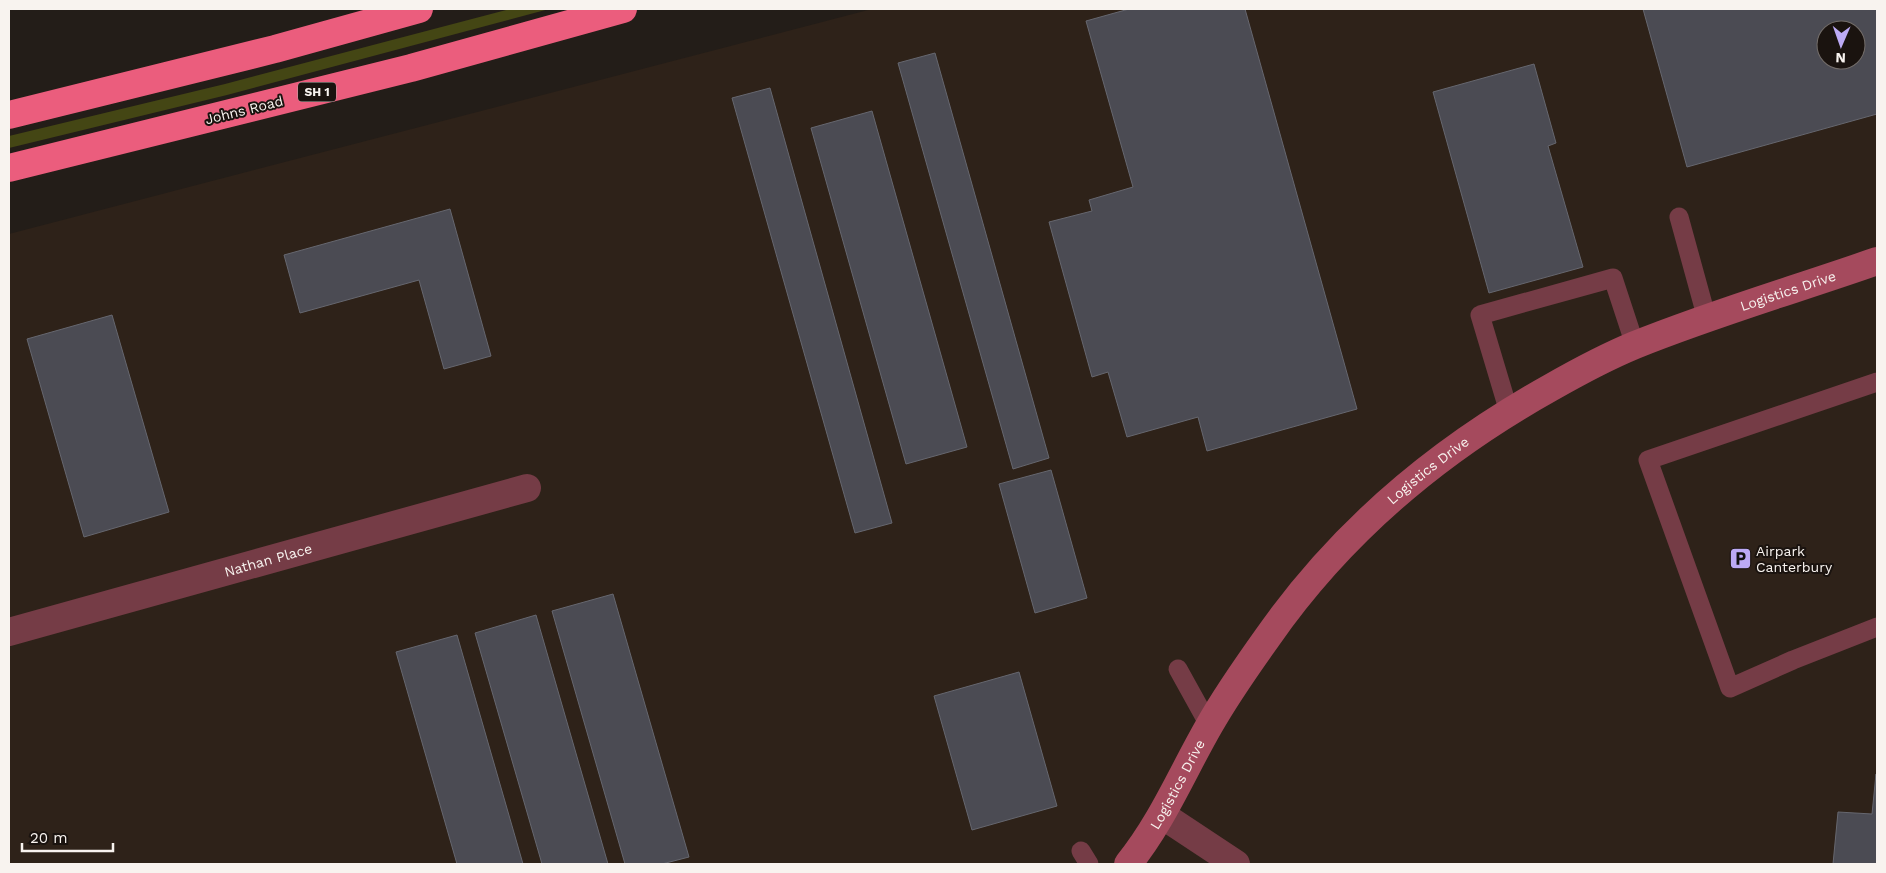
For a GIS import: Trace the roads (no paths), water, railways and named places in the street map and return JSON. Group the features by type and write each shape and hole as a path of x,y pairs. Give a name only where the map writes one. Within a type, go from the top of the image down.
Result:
{"highway":[{"path":"9,115 275,48 419,9"},
{"name":"Johns Road","path":"9,168 411,68 623,9"}],"street":[{"name":"Logistics Drive","path":"1128,864 1162,815 1209,725 1267,637 1307,585 1350,538 1404,488 1463,442 1509,412 1585,368 1635,345 1877,261"},
{"name":"Nathan Place","path":"9,632 527,488"},
{"path":"1162,815 1236,864"}],"lane":[{"path":"1679,217 1707,319"},
{"path":"1509,412 1480,315 1613,278 1635,345"},
{"path":"1877,382 1648,460 1730,688 1793,660 1877,627"},
{"path":"1178,669 1209,725"}],"place":[{"name":"Airpark Canterbury","path":"1740,559"}]}
